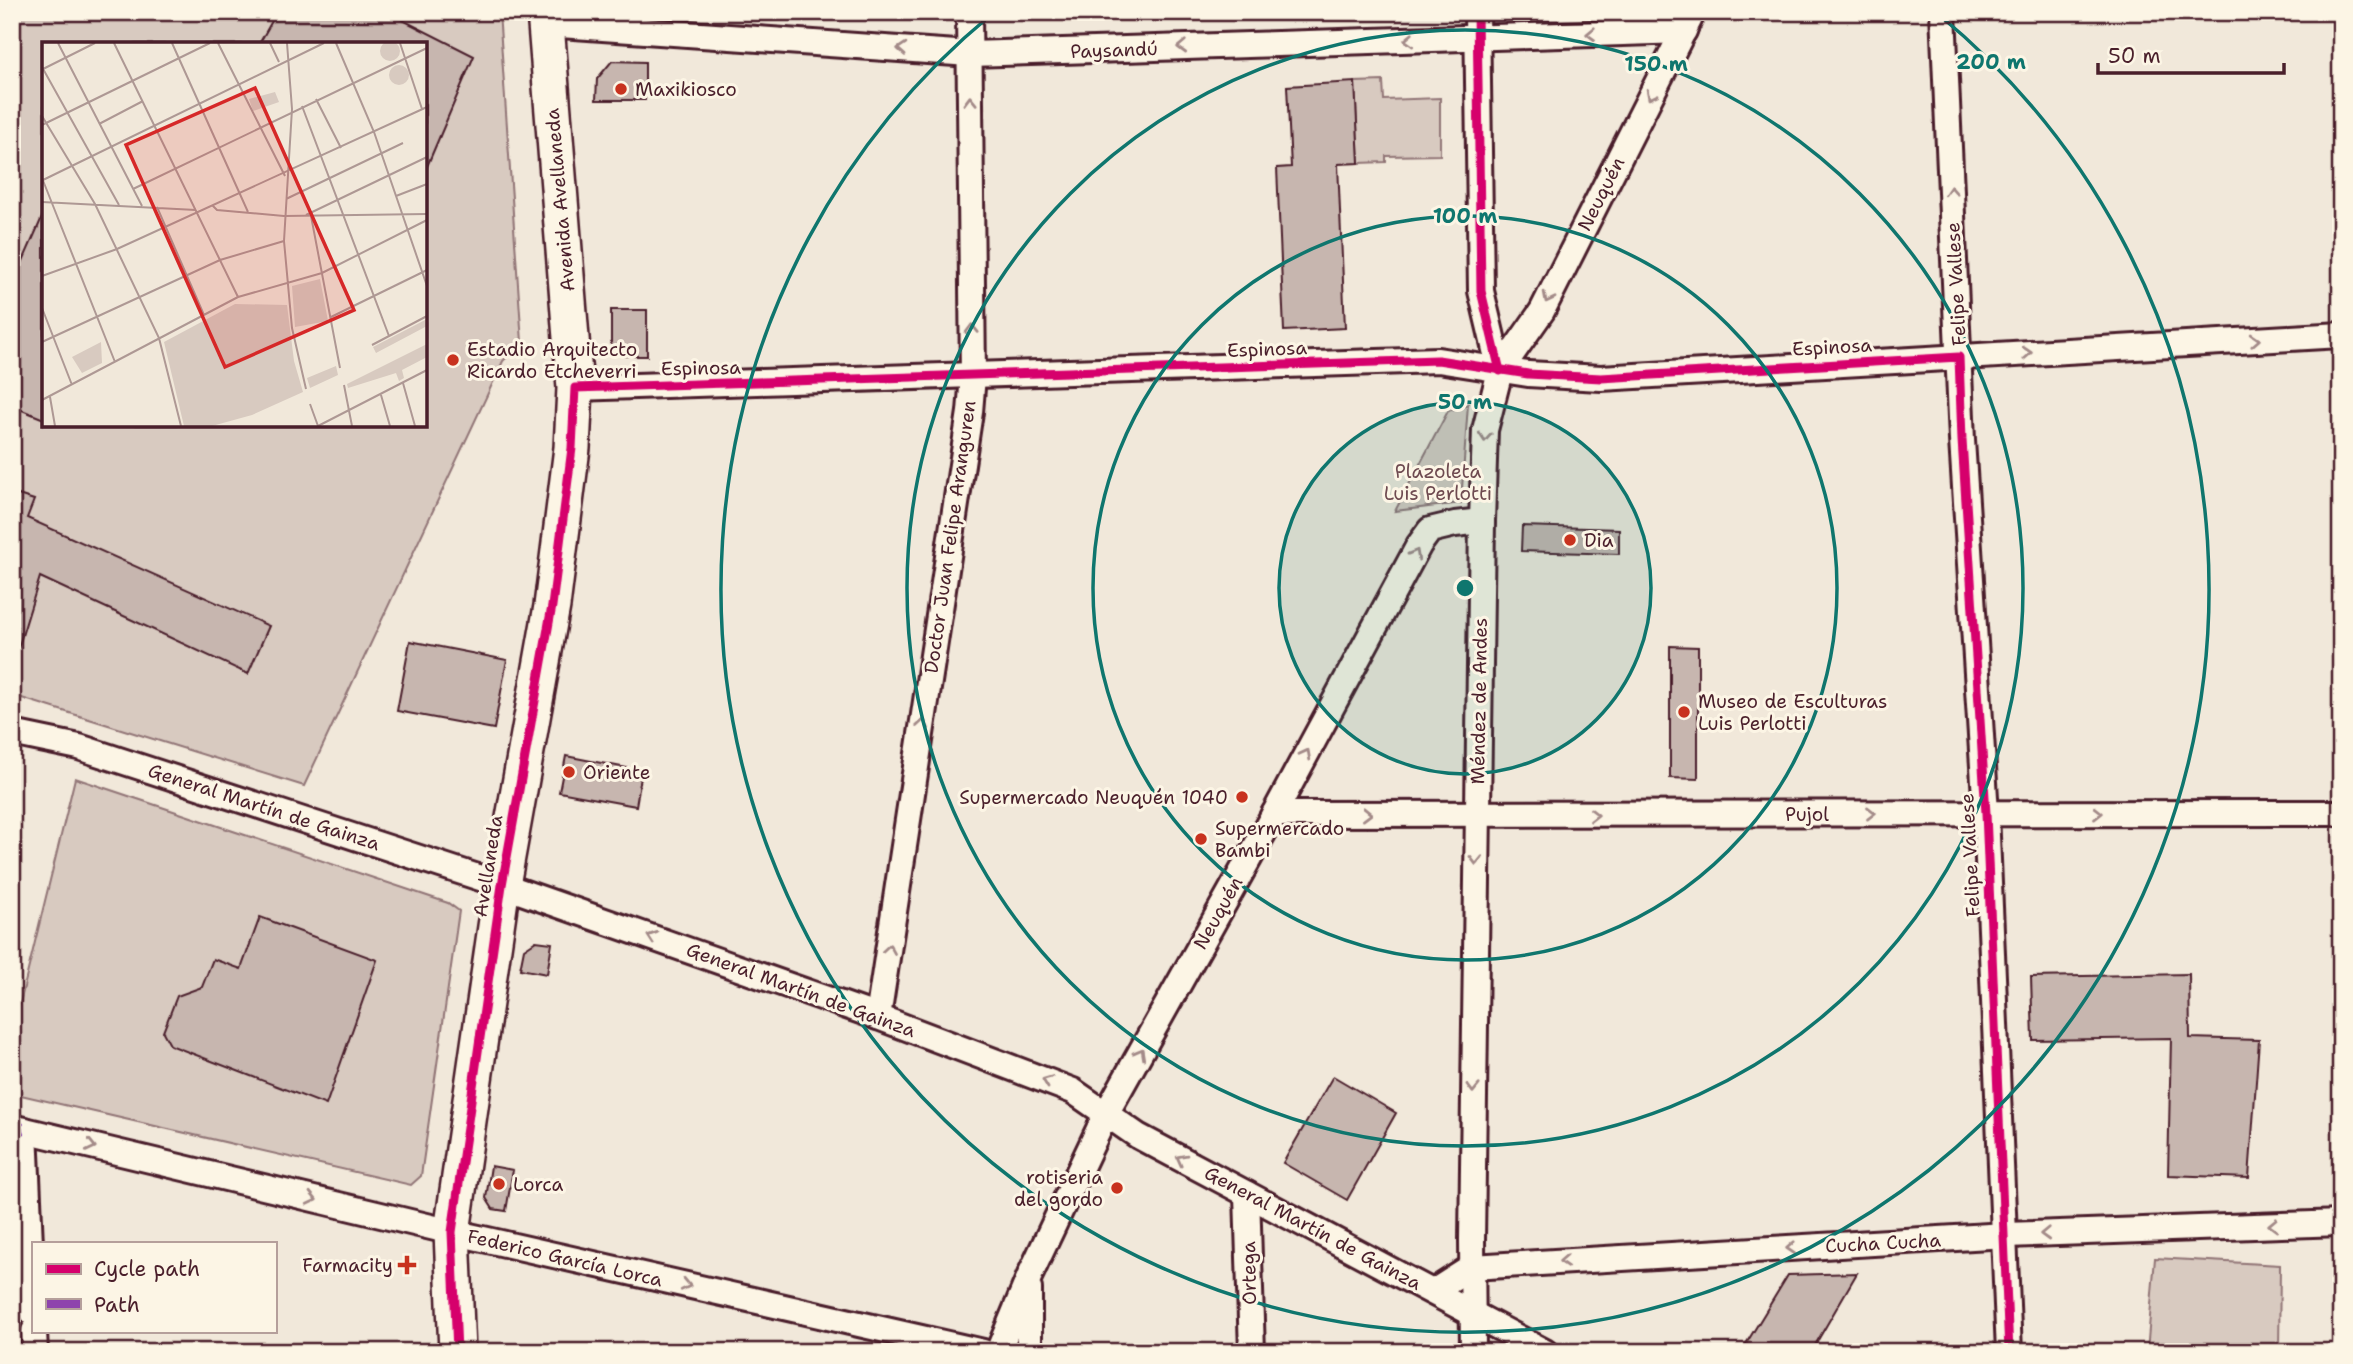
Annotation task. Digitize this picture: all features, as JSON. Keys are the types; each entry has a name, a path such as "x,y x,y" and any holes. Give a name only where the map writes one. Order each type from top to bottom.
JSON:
{"street":[{"name":"Doctor Juan Felipe Aranguren","path":"878,1017 970,412 973,376 969,12"},
{"name":"Méndez de Andes","path":"1474,1352 1472,1267 1476,815 1482,521 1485,430 1500,371 1481,291 1477,12"},
{"name":"Felipe Vallese","path":"1943,12 1962,440 1986,813 2009,1352"},
{"name":"Paysandú","path":"546,18 970,54 1478,38 1688,22"},
{"name":"Avenida Avellaneda","path":"546,18 575,388"},
{"name":"Neuquén","path":"1500,371 1542,311 1688,22"},
{"name":"Espinosa","path":"575,388 1438,360 1500,371 1564,378 1601,378 2341,335"},
{"name":"Avellaneda","path":"457,1352 452,1233 502,885 552,606 572,448 575,388"},
{"name":"Neuquén","path":"998,1352 1030,1275 1107,1112 1274,814 1419,545 1430,530 1482,521"},
{"name":"General Martín de Gainza","path":"12,733 79,747 502,885 878,1017 1073,1091 1138,1136 1545,1352"},
{"name":"Pujol","path":"1274,814 2341,813"},
{"name":"Federico García Lorca","path":"15,1127 452,1233 983,1352"},
{"path":"15,1127 32,1303"},
{"name":"Ortega","path":"1247,1194 1252,1352"},
{"name":"Cucha Cucha","path":"1433,1292 1472,1267 2006,1235 2341,1223"},
{"path":"1029,1352 1030,1275"},
{"path":"34,1332 35,1352"}],"green space":[{"path":"12,12 499,12 522,342 503,361 304,786 12,695"},
{"path":"1383,81 1384,100 1440,98 1440,155 1386,156 1386,162 1359,163 1355,82"},
{"name":"Plazoleta Luis Perlotti","path":"1468,404 1461,503 1395,511 1448,411"},
{"path":"75,778 448,903 459,911 421,1176 411,1185 12,1093 12,1036"},
{"path":"2155,1258 2280,1265 2279,1352 2147,1352"}],"building":[{"path":"277,12 387,12 474,56 427,166 427,42 260,42"},
{"name":"Maxikiosco","path":"612,61 645,62 645,100 596,100 597,79"},
{"path":"1355,82 1359,163 1338,164 1345,328 1284,331 1277,168 1291,167 1287,86"},
{"path":"42,218 42,418 12,406 12,286"},
{"path":"611,310 647,310 647,356 623,356 611,344"},
{"path":"12,493 34,500 27,518 269,626 248,674 40,577 17,652 12,652"},
{"name":"Dia","path":"1522,526 1619,529 1619,554 1521,551"},
{"path":"410,641 507,660 494,729 397,711"},
{"name":"Museo de Esculturas Luis Perlotti","path":"1670,646 1698,647 1698,779 1670,778"},
{"path":"566,756 642,771 636,806 559,792"},
{"path":"260,917 377,960 326,1105 170,1045 163,1032 177,996 202,987 213,959 241,969"},
{"path":"536,941 552,943 547,974 520,969 524,949"},
{"path":"2189,974 2190,1038 2259,1040 2249,1178 2168,1175 2171,1038 2033,1040 2031,977"},
{"path":"1333,1076 1396,1113 1347,1200 1283,1163"},
{"name":"Lorca","path":"491,1166 513,1170 506,1211 493,1209 486,1198"},
{"path":"1857,1273 1811,1352 1741,1352 1788,1275"}],"marked path":[{"path":"12,1116 25,1130 12,1134"}],"cycle path":[{"path":"1477,12 1481,291 1500,371"},
{"path":"457,1352 452,1232 502,885 552,606 572,448 575,388 1438,360 1528,374 1601,378 1959,357 1986,813 2009,1352"}],"place":[{"name":"Maxikiosco","path":"621,89"},
{"name":"Estadio Arquitecto Ricardo Etcheverri","path":"453,360"},
{"name":"Dia","path":"1570,540"},
{"name":"Museo de Esculturas Luis Perlotti","path":"1684,712"},
{"name":"Oriente","path":"569,772"},
{"name":"Supermercado Neuquén 1040","path":"1242,797"},
{"name":"Supermercado Bambi","path":"1201,839"},
{"name":"Lorca","path":"499,1184"},
{"name":"rotiseria del gordo","path":"1117,1188"},
{"name":"Farmacity","path":"407,1265"}]}
